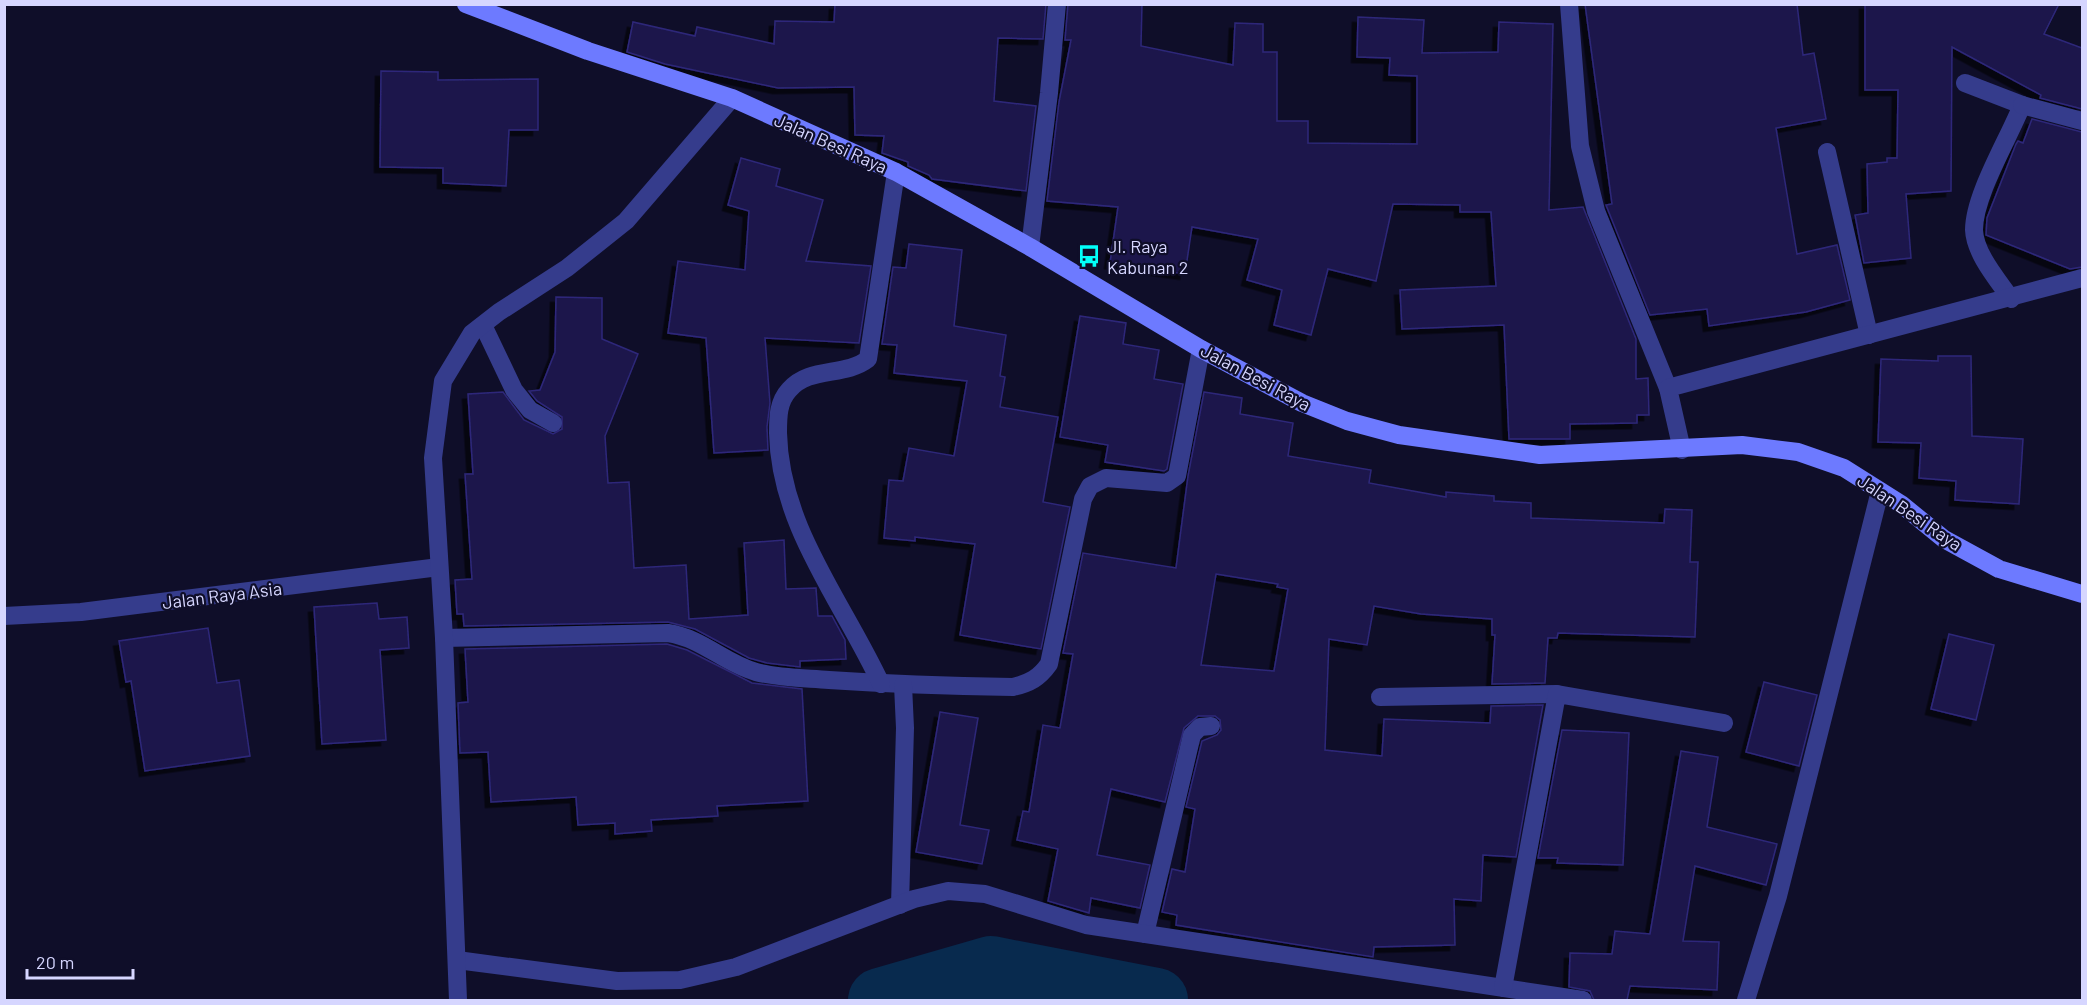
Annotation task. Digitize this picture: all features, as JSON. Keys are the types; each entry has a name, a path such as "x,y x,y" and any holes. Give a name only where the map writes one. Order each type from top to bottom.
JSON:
{"street":[{"name":"Jalan Besi Raya","path":"466,4 588,51 732,98 896,172 1030,247 1201,348 1302,403 1347,421 1399,435 1540,455 1682,450 1743,445 1798,452 1844,468 1901,504 1944,539 1999,569 2082,594"},
{"path":"1030,247 1057,4"},
{"path":"1569,4 1580,146 1596,211 1668,388 1682,450"},
{"path":"1965,83 2022,105 2082,122"},
{"path":"458,1000 444,638 433,458 443,381 472,333 567,268 626,221 732,98"},
{"path":"2011,299 1982,254 1974,231 1988,181 2022,105"},
{"path":"1827,152 1869,335"},
{"path":"881,684 819,572 802,534 788,495 778,455 778,411 789,389 810,375 860,365 868,359 896,172"},
{"path":"1668,388 2011,299 2082,278"},
{"path":"483,325 514,390 530,410 553,423"},
{"path":"444,638 668,633 694,638 737,664 756,672 903,685 1013,687 1028,684 1040,676 1048,664 1083,499 1090,486 1106,478 1167,483 1177,476 1201,348"},
{"path":"1746,1000 1781,885 1880,491"},
{"name":"Jalan Raya Asia","path":"4,616 81,612 439,567"},
{"path":"900,905 905,728 903,685"},
{"path":"1503,988 1557,694"},
{"path":"1380,697 1557,694 1724,723"},
{"path":"1145,934 1192,735 1200,727 1211,726"},
{"path":"457,960 617,981 680,980 736,967 900,905 948,891 985,894 1086,925 1583,1000"}],"building":[{"path":"835,4 1046,4 1043,39 998,38 994,101 1036,106 1026,191 932,179 929,175 908,166 908,162 882,153 884,136 855,135 854,87 778,88 665,64 627,52 633,22 695,36 697,27 774,44 775,21 834,22"},
{"path":"1068,4 1142,4 1141,46 1233,65 1235,23 1263,24 1263,52 1277,52 1277,121 1308,121 1308,143 1417,144 1417,76 1389,75 1390,58 1357,57 1358,17 1424,20 1422,53 1498,52 1499,22 1553,24 1549,210 1583,207 1636,339 1636,379 1648,378 1649,415 1637,415 1637,423 1570,424 1570,439 1509,439 1504,325 1402,329 1400,290 1496,286 1491,212 1460,212 1460,205 1393,204 1376,281 1328,269 1311,335 1274,325 1282,290 1247,280 1258,239 1192,227 1185,274 1110,263 1118,207 1047,201 1059,102 1071,40 1065,40"},
{"path":"1585,4 1797,4 1803,55 1814,53 1826,119 1776,128 1797,254 1837,245 1850,300 1806,312 1709,326 1707,309 1650,315 1606,205 1612,204"},
{"path":"1865,4 2059,4 2044,34 2082,48 2082,109 2040,98 2041,95 1952,47 1951,191 1906,194 1911,258 1864,263 1855,215 1868,213 1867,164 1887,162 1887,158 1897,158 1898,90 1865,90"},
{"path":"381,71 438,72 438,80 538,79 538,130 509,130 506,186 443,183 443,168 380,167"},
{"path":"2032,119 2082,132 2082,267 2070,269 1986,235 1987,218 2016,144 2018,141 2023,143"},
{"path":"741,158 780,169 776,186 823,200 806,261 871,266 859,343 765,338 770,403 767,427 768,450 714,453 706,338 668,333 678,261 745,270 749,211 728,205"},
{"path":"909,244 962,250 954,326 1006,335 1000,376 1005,377 1000,407 1058,417 1043,502 1070,507 1041,649 960,635 975,544 915,537 915,541 884,538 889,480 903,481 909,448 954,456 967,381 894,373 897,345 882,344 893,267 906,268"},
{"path":"556,297 602,298 602,339 638,354 605,436 608,483 629,482 634,568 686,565 689,619 748,615 744,543 784,540 786,589 816,588 818,616 832,616 845,640 846,659 800,661 800,667 767,663 749,658 695,629 668,622 464,626 463,614 457,614 455,580 472,579 465,474 473,474 468,394 503,392 524,420 553,434 562,429 562,417 537,401 529,391 540,390 555,352"},
{"path":"1080,316 1126,323 1123,344 1159,350 1154,379 1183,384 1167,469 1164,471 1105,462 1108,445 1060,437"},
{"path":"1938,356 1971,356 1972,436 2023,439 2019,504 1955,500 1956,481 1919,478 1921,443 1878,442 1881,359 1938,361"},
{"path":"1204,392 1242,398 1240,414 1293,423 1288,456 1371,470 1369,483 1446,497 1446,492 1494,496 1494,501 1531,503 1531,518 1664,523 1665,509 1692,510 1690,562 1698,562 1695,637 1558,633 1557,638 1548,638 1545,683 1492,684 1495,635 1492,635 1492,619 1421,614 1374,606 1367,645 1329,639 1325,750 1382,756 1384,719 1490,723 1491,706 1543,705 1516,857 1483,855 1481,901 1454,899 1455,945 1374,947 1373,957 1176,925 1177,915 1162,912 1172,869 1185,872 1195,809 1186,807 1202,741 1217,735 1221,730 1220,720 1215,716 1198,716 1184,728 1165,802 1111,789 1097,855 1150,865 1140,908 1091,898 1089,913 1048,901 1058,849 1017,840 1023,811 1029,812 1043,725 1060,728 1073,654 1063,653 1083,553 1176,568 1188,476","holes":["1216,574 1278,584 1277,587 1288,589 1274,671 1201,665"]},
{"path":"377,603 379,619 407,617 409,648 380,650 386,740 322,744 314,607"},
{"path":"208,628 217,683 239,680 250,756 145,771 131,681 126,682 119,641"},
{"path":"1949,634 1994,645 1976,720 1931,709"},
{"path":"667,644 687,650 752,683 802,689 808,801 717,806 718,816 651,820 652,831 615,834 615,823 578,825 576,797 491,802 488,752 460,753 458,703 468,702 465,649"},
{"path":"1764,682 1817,695 1799,766 1746,752"},
{"path":"940,712 978,718 960,825 989,830 982,864 916,852"},
{"path":"1562,730 1629,733 1623,865 1557,863 1558,858 1538,858"},
{"path":"1681,751 1718,757 1707,827 1777,844 1766,885 1695,866 1683,941 1719,942 1717,990 1630,986 1627,1000 1594,1000 1590,991 1569,987 1570,953 1612,954 1615,931 1650,934"}],"waterway":[{"path":"880,1000 991,968 1156,1000"}],"place":[{"name":"Jl. Raya Kabunan 2","path":"1089,256"}]}
